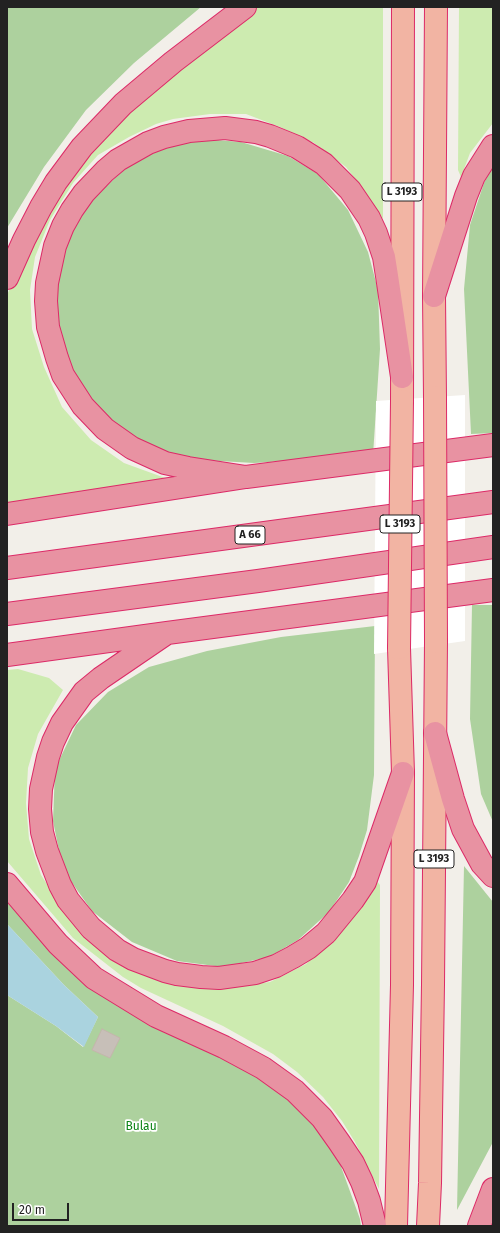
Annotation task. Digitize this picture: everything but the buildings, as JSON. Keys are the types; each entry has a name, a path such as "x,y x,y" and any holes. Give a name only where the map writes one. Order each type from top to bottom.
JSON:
{"highway":[{"path":"7,278 41,207 56,182 82,147 122,104 173,62 245,7"},
{"name":"L 3193","path":"396,1226 402,986 403,773 399,648 402,401 403,7"},
{"name":"L 3193","path":"428,1226 433,1024 436,642 434,296 436,7"},
{"path":"246,477 165,463 132,448 105,429 83,406 67,381 56,358 48,327 46,301 47,282 55,246 72,210 84,193 105,170 118,160 148,143 164,137 189,131 225,128 256,132 270,136 297,147 324,164 350,190 376,233 384,257 388,276 402,376"},
{"path":"434,296 466,196 474,176 493,146"},
{"path":"7,514 246,477 493,445"},
{"name":"A 66","path":"7,568 493,502"},
{"path":"7,614 258,581 493,547"},
{"path":"7,655 493,590"},
{"path":"167,633 100,678 84,692 62,723 53,742 41,789 40,809 42,832 47,851 60,885 68,900 91,928 117,950 133,959 165,971 177,974 219,978 255,973 276,966 308,948 326,933 354,900 365,882 403,773"},
{"path":"435,733 463,829 482,864 493,876"},
{"path":"7,884 58,944 94,978 156,1016 257,1064 295,1090 322,1118 352,1163 362,1182 375,1226"},
{"path":"479,1226 493,1189"}],"green space":[{"path":"7,7 201,7 134,63 86,110 44,167 7,228"},
{"path":"255,7 383,7 383,219 366,193 346,167 314,143 280,127 246,114 210,114 173,119 156,124 129,137 98,155 73,183 50,220 35,257 30,290 32,329 44,367 62,407 91,440 124,463 179,483 7,508 7,295 40,220 98,137"},
{"path":"459,7 493,7 493,123 470,153 461,177 458,170"},
{"path":"204,139 241,142 288,156 318,174 348,210 368,252 378,290 380,349 373,455 254,463 202,460 160,451 121,431 80,388 58,337 54,277 66,243 91,200 136,159 171,144"},
{"path":"493,166 493,433 471,434 464,289 470,225 484,183"},
{"path":"472,605 493,605 493,822 481,794 470,719"},
{"path":"375,626 374,775 367,830 349,882 329,912 298,940 269,957 223,967 177,961 132,942 92,911 63,870 53,821 55,769 76,725 108,692 149,667 207,651 281,637"},
{"path":"18,669 49,678 63,690 38,734 28,768 26,803 29,839 41,875 66,913 92,942 239,986 270,982 306,964 333,938 376,880 380,885 379,1189 355,1142 342,1121 323,1097 297,1072 273,1054 223,1026 141,988 123,977 73,938 7,861 7,670"},
{"path":"464,866 493,902 493,1142 457,1210"},
{"name":"Bulau","path":"7,898 51,947 267,1080 310,1119 339,1161 360,1219 361,1226 7,1226 7,995 56,1026 83,1047 98,1017 64,985 7,924"}],"water":[{"path":"7,924 64,985 98,1017 84,1047 56,1026 7,995"}],"pier":[{"path":"465,395 465,641 374,654 376,401"}]}
